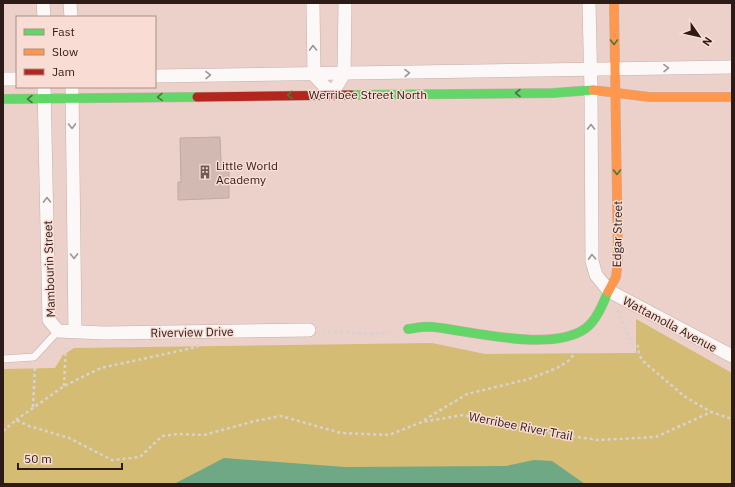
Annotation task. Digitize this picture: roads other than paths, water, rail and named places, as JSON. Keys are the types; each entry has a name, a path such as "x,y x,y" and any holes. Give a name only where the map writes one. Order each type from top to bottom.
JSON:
{"street":[{"path":"43,3 44,16"},
{"path":"70,3 70,16"},
{"path":"313,3 314,75 332,94 344,74 345,3"},
{"name":"Edgar Street","path":"589,3 592,261 596,276 608,291 616,277 618,259 614,3"},
{"name":"Werribee Street North","path":"156,76 314,75 732,67"},
{"path":"3,79 16,79"},
{"name":"Werribee Street North","path":"3,99 45,93 553,93 591,90 649,97 732,97"},
{"name":"Mambourin Street","path":"45,93 49,320 66,331"},
{"name":"Mambourin Street","path":"66,331 72,93"},
{"path":"408,329 431,327 499,338 561,338 587,328 594,320 608,291"},
{"name":"Wattamolla Avenue","path":"608,291 732,356"},
{"name":"Riverview Drive","path":"66,331 104,334 310,330"}],"lane":[{"path":"3,360 34,357 66,331"}],"place":[{"name":"Little World Academy","path":"205,172"}]}
